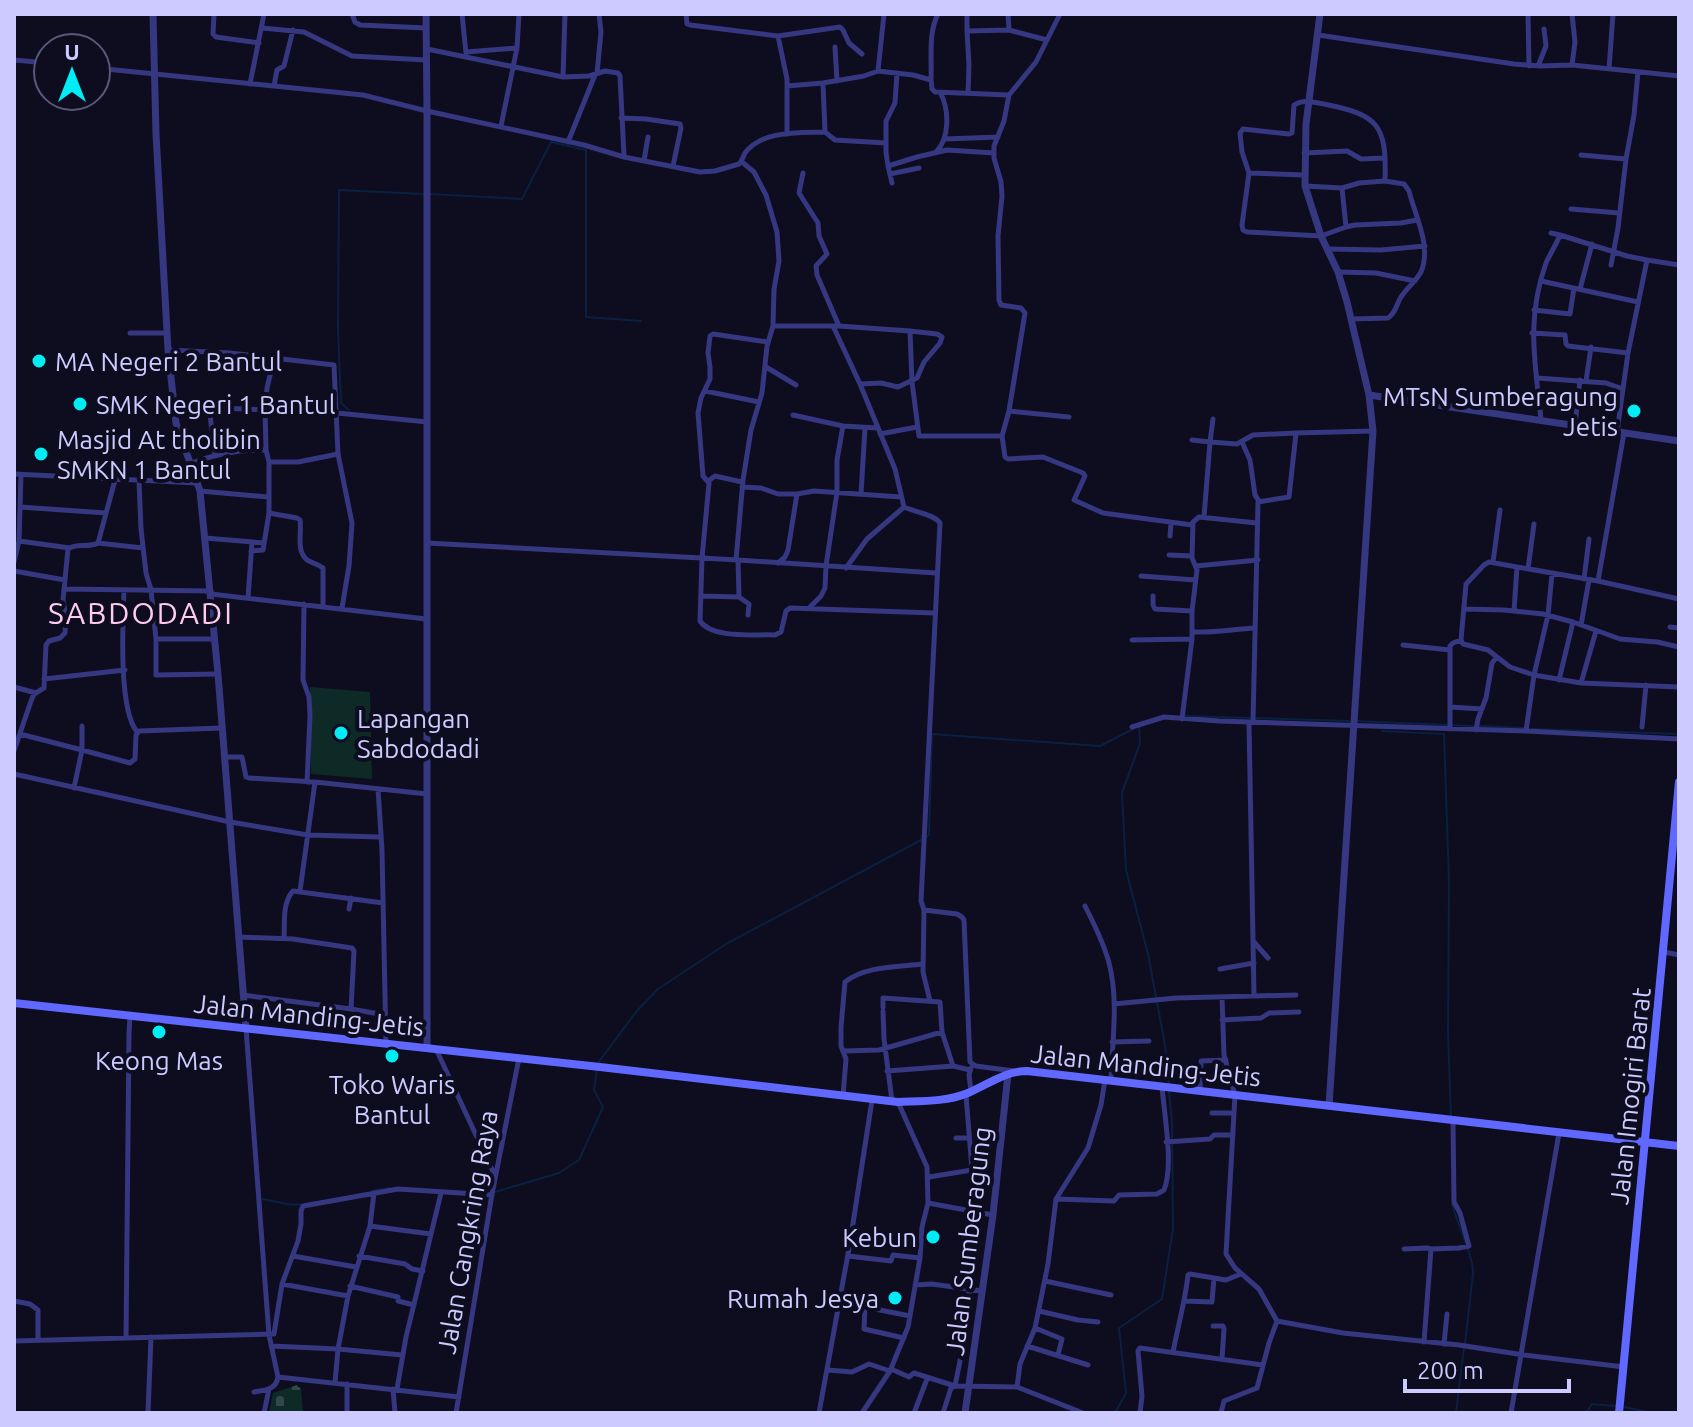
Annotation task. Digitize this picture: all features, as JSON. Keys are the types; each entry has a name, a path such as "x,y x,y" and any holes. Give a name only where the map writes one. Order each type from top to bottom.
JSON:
{"main road":[{"name":"Jalan Imogiri Barat","path":"1619,1413 1664,952 1674,890 1679,782"},
{"name":"Jalan Manding-Jetis","path":"14,1003 895,1102 943,1100 1011,1072 1039,1072 1679,1146"}],"street":[{"path":"153,14 173,406 198,487 211,593 269,1335 278,1377 269,1389 254,1392"},
{"path":"214,14 213,34 216,37 259,43"},
{"path":"250,84 264,14"},
{"path":"352,14 360,25 426,28"},
{"path":"426,14 426,619 431,1049 496,1177"},
{"path":"462,14 466,54"},
{"path":"501,126 517,48 519,14"},
{"path":"563,77 565,14"},
{"path":"568,142 594,74 601,32 599,14"},
{"path":"686,14 687,24 778,36 840,27 849,43 862,54"},
{"path":"878,71 884,14"},
{"path":"938,14 932,33 932,89 940,93 1009,95"},
{"path":"967,14 968,93"},
{"path":"1008,14 1009,30"},
{"path":"1060,14 1031,69 1009,95 994,153 1002,196 998,236 999,300 1001,305 1021,308 1025,313 1002,436 1006,458 1043,457 1085,473 1075,501 1103,513 1192,525"},
{"path":"1320,14 1304,153 1305,186 1321,236 1338,272 1369,395 1373,431 1329,1106"},
{"path":"1528,14 1529,66"},
{"path":"1572,14 1575,42 1572,65"},
{"path":"1609,69 1613,14"},
{"path":"262,28 309,34 352,56 426,60"},
{"path":"1538,66 1546,46 1544,29"},
{"path":"274,86 277,68 284,66 293,30"},
{"path":"967,31 1009,30 1047,40"},
{"path":"1318,35 1529,66 1572,65 1679,76"},
{"path":"778,36 787,86 787,134"},
{"path":"835,47 837,81"},
{"path":"466,54 517,48"},
{"path":"427,49 466,54 563,77 613,71 620,76 624,157"},
{"path":"112,69 346,92 700,172 732,168 742,162 744,154 753,146 787,134 825,132 835,140 886,143"},
{"path":"787,86 837,81 878,71 931,80"},
{"path":"1611,265 1638,72"},
{"path":"892,183 886,121 896,99 897,73"},
{"path":"823,83 825,132"},
{"path":"936,152 945,139 944,104 940,93"},
{"path":"1385,181 1379,129 1371,119 1352,110 1309,101 1296,102 1292,133 1241,131 1242,152 1249,173 1243,230 1255,234 1321,236 1346,227 1417,220"},
{"path":"621,118 680,124 673,166"},
{"path":"644,161 648,137"},
{"path":"945,139 998,137"},
{"path":"1304,153 1347,151 1361,159 1384,158"},
{"path":"888,166 936,152 994,153"},
{"path":"1581,155 1626,159"},
{"path":"739,597 737,560 742,484 751,430 762,393 779,261 777,232 762,183 742,162"},
{"path":"890,174 919,168"},
{"path":"803,173 799,193 819,227 819,236 827,254 816,266 817,275 895,469 904,507"},
{"path":"1249,173 1304,175"},
{"path":"1305,186 1342,188 1385,181 1407,186 1425,246 1423,265 1393,315 1388,318 1351,319"},
{"path":"1342,188 1346,227"},
{"path":"1571,209 1619,213"},
{"path":"1551,233 1647,260 1679,265"},
{"path":"1541,419 1532,333 1534,310 1547,260 1560,235"},
{"path":"1534,310 1570,314 1592,244"},
{"path":"1327,249 1381,250 1425,246"},
{"path":"1598,581 1628,353 1647,260"},
{"path":"1338,272 1376,273 1415,281"},
{"path":"1541,281 1638,302"},
{"path":"773,326 836,326 940,335 942,339 912,382 898,387 881,383 860,384"},
{"path":"910,331 918,435 1002,436"},
{"path":"130,333 167,333"},
{"path":"1532,333 1565,335 1568,346 1628,353"},
{"path":"768,342 710,335 708,353 711,370 709,383 699,404 698,426 703,476 708,481 702,558 702,625 724,633 778,635 788,608 934,613"},
{"path":"1575,425 1591,347"},
{"path":"168,350 230,353 334,365 338,454 352,523 342,608"},
{"path":"251,551 262,551 269,513 265,410 272,367"},
{"path":"766,367 796,385"},
{"path":"1537,378 1606,383 1623,389"},
{"path":"705,391 759,402"},
{"path":"1369,395 1679,441"},
{"path":"173,406 337,413 427,422"},
{"path":"209,407 215,455"},
{"path":"1009,411 1069,417"},
{"path":"793,415 878,431 917,427"},
{"path":"1204,517 1213,419"},
{"path":"809,608 824,590 843,426"},
{"path":"861,494 865,428"},
{"path":"1192,440 1234,444 1263,433 1373,431"},
{"path":"1259,501 1289,497 1296,433"},
{"path":"1242,442 1249,456 1255,495 1259,501 1252,720 1254,995"},
{"path":"191,463 241,449 266,450"},
{"path":"269,462 298,462 338,454"},
{"path":"14,562 19,541 17,474 139,481 268,497"},
{"path":"708,481 715,476 778,494 809,491 901,497"},
{"path":"98,543 115,480"},
{"path":"139,481 143,548 156,639 156,675 218,674"},
{"path":"778,563 788,550 797,494"},
{"path":"20,507 106,513"},
{"path":"846,568 867,539 904,507"},
{"path":"904,507 939,520 921,901 924,910 923,964 930,1001"},
{"path":"1493,562 1500,510"},
{"path":"269,513 300,520 301,549 307,559 323,568 323,606"},
{"path":"1182,717 1192,636 1196,566 1192,556 1192,525 1196,518 1204,517 1257,523"},
{"path":"1170,536 1171,523"},
{"path":"1528,569 1534,524"},
{"path":"205,538 264,543"},
{"path":"1581,625 1589,539"},
{"path":"19,541 70,548 98,543 143,548"},
{"path":"248,598 252,542"},
{"path":"427,543 936,573"},
{"path":"14,751 29,705 44,688 46,645 65,633 63,605 70,548"},
{"path":"1169,555 1192,556"},
{"path":"1196,566 1258,560"},
{"path":"1679,599 1598,581 1486,563 1468,580 1466,586 1461,640 1463,644 1491,651 1510,667 1534,675 1581,683 1679,687"},
{"path":"1514,611 1517,567"},
{"path":"14,571 65,580"},
{"path":"1526,728 1548,615 1552,574"},
{"path":"1141,576 1195,580"},
{"path":"64,589 211,593 426,619"},
{"path":"20,734 130,763 135,759 137,732 130,721 122,639 124,590"},
{"path":"701,596 739,597 749,604 748,615"},
{"path":"1153,596 1155,609 1192,611"},
{"path":"304,604 303,680 309,697 310,716 307,782"},
{"path":"1465,609 1548,615 1620,639 1679,647"},
{"path":"1559,680 1573,622"},
{"path":"1670,627 1679,628"},
{"path":"1132,640 1255,628"},
{"path":"1581,683 1596,631"},
{"path":"156,639 214,639"},
{"path":"1450,726 1450,650 1451,644 1461,640"},
{"path":"1403,645 1450,650"},
{"path":"1476,727 1492,663 1496,658"},
{"path":"44,679 125,670"},
{"path":"1642,727 1646,685"},
{"path":"14,687 37,693"},
{"path":"1450,707 1482,709"},
{"path":"1132,727 1158,718 1182,717 1526,728 1679,739"},
{"path":"74,788 82,750 82,726"},
{"path":"137,732 222,728"},
{"path":"224,757 242,757 246,777 249,778 427,794"},
{"path":"14,774 230,822 308,835 380,837"},
{"path":"300,891 315,782"},
{"path":"378,789 386,1045"},
{"path":"284,938 287,899 293,891 383,903"},
{"path":"349,909 351,898"},
{"path":"1017,1387 1020,1364 1039,1311 1056,1199 1088,1148 1108,1080 1114,1004 1109,962 1085,906"},
{"path":"924,910 957,914 964,920 971,1068 968,1092 972,1170 929,1177"},
{"path":"238,937 284,938 352,948 351,1009"},
{"path":"1253,941 1268,958"},
{"path":"1664,952 1679,955"},
{"path":"1220,969 1254,963"},
{"path":"843,1097 846,1059 841,1046 841,1027 846,981 879,969 923,964"},
{"path":"243,995 385,1015"},
{"path":"1114,1004 1164,999 1296,995"},
{"path":"1221,1413 1224,1401 1257,1388 1277,1321 1259,1289 1238,1276 1226,1252 1235,1095 1226,1060 1222,997"},
{"path":"862,1413 890,1370 904,1338 928,1203 929,1177 918,1145 895,1102 887,1071 883,998 939,1001 942,1004 942,1032 953,1066"},
{"path":"1222,1020 1299,1012"},
{"path":"126,1338 130,1016"},
{"path":"844,1051 885,1049 942,1032"},
{"path":"1112,1042 1149,1041"},
{"name":"Jalan Cangkring Raya","path":"456,1413 519,1058"},
{"path":"1200,1090 1200,1061 1226,1060"},
{"path":"887,1071 953,1066 1011,1072"},
{"name":"Jalan Sumberagung","path":"965,1413 1011,1072"},
{"path":"1056,1199 1114,1201 1119,1195 1157,1194 1164,1190 1168,1180 1168,1142 1163,1085"},
{"path":"819,1413 872,1100"},
{"path":"1212,1113 1234,1113"},
{"path":"1404,1249 1469,1246 1454,1202 1452,1120"},
{"path":"1511,1413 1559,1133"},
{"path":"1168,1142 1233,1135"},
{"path":"956,1138 972,1140"},
{"path":"14,1341 269,1335 275,1332 282,1284 300,1235 303,1206 398,1189 493,1193"},
{"path":"335,1383 350,1286 370,1226 374,1193"},
{"path":"395,1413 395,1389 402,1355 441,1193"},
{"path":"928,1203 991,1214"},
{"path":"370,1226 431,1234"},
{"path":"1424,1342 1431,1249"},
{"path":"848,1256 891,1261 893,1255 920,1258"},
{"path":"293,1256 356,1267"},
{"path":"359,1256 405,1264 423,1271"},
{"path":"1173,1352 1189,1274 1226,1280 1238,1276"},
{"path":"1185,1301 1212,1302 1214,1278"},
{"path":"1045,1281 1111,1295"},
{"path":"282,1284 348,1296"},
{"path":"915,1285 981,1290"},
{"path":"350,1286 398,1297 398,1301 414,1305"},
{"path":"943,1413 951,1388 955,1386 969,1316 970,1289"},
{"path":"14,1301 30,1304 38,1310 38,1340"},
{"path":"840,1302 910,1316"},
{"path":"865,1307 864,1329 904,1338"},
{"path":"1039,1311 1098,1322"},
{"path":"1444,1344 1447,1314"},
{"path":"969,1316 979,1318"},
{"path":"1277,1321 1343,1333 1624,1367"},
{"path":"1213,1326 1224,1327 1222,1359"},
{"path":"1035,1328 1062,1339 1058,1355"},
{"path":"148,1413 151,1337"},
{"path":"271,1346 402,1355"},
{"path":"1027,1346 1088,1365"},
{"path":"1140,1413 1142,1396 1138,1349 1141,1347 1263,1365"},
{"path":"828,1370 850,1372 869,1364 909,1377 914,1373 955,1386 1017,1387 1083,1413"},
{"path":"278,1377 459,1397"},
{"path":"914,1413 927,1379"},
{"path":"347,1384 347,1413"},
{"path":"264,1413 269,1389"}],"green space":[{"name":"Lapangan Sabdodadi","path":"310,687 370,692 372,779 311,774"},
{"path":"297,1385 301,1388 303,1413 269,1413 273,1393"}],"waterway":[{"path":"429,194 522,199 551,142 586,150 586,317 641,321"},
{"path":"349,410 341,403 339,190 423,194"},
{"path":"1184,716 1250,718"},
{"path":"1256,718 1349,721"},
{"path":"1356,721 1473,726"},
{"path":"1480,726 1525,728"},
{"path":"1139,727 1140,743 1122,793 1126,870 1148,954 1169,1085"},
{"path":"926,837 929,835 932,734 1100,746 1133,729"},
{"path":"1532,729 1678,734"},
{"path":"1382,731 1444,734 1451,1118"},
{"path":"598,1063 636,1012 658,989 726,944 921,840"},
{"path":"495,1192 559,1173 579,1160 603,1107 594,1090 597,1069"},
{"path":"1115,1413 1126,1393 1119,1328 1162,1299 1173,1229 1169,1091"},
{"path":"372,1191 389,1188"},
{"path":"263,1199 303,1205"},
{"path":"1452,1205 1466,1244"},
{"path":"1465,1343 1473,1274 1468,1249"},
{"path":"1456,1413 1464,1348"},
{"path":"1586,1413 1592,1404 1615,1406"},
{"path":"1625,1407 1651,1413"}],"place":[{"name":"MA Negeri 2 Bantul","path":"39,361"},
{"name":"SMK Negeri 1 Bantul","path":"80,404"},
{"name":"MTsN Sumberagung Jetis","path":"1634,411"},
{"name":"Masjid At tholibin SMKN 1 Bantul","path":"41,454"},
{"name":"Lapangan Sabdodadi","path":"341,733"},
{"name":"Keong Mas","path":"159,1032"},
{"name":"Toko Waris Bantul","path":"392,1056"},
{"name":"Kebun","path":"933,1237"},
{"name":"Rumah Jesya","path":"895,1298"}],"district":[{"name":"SABDODADI","path":"141,613"}]}
